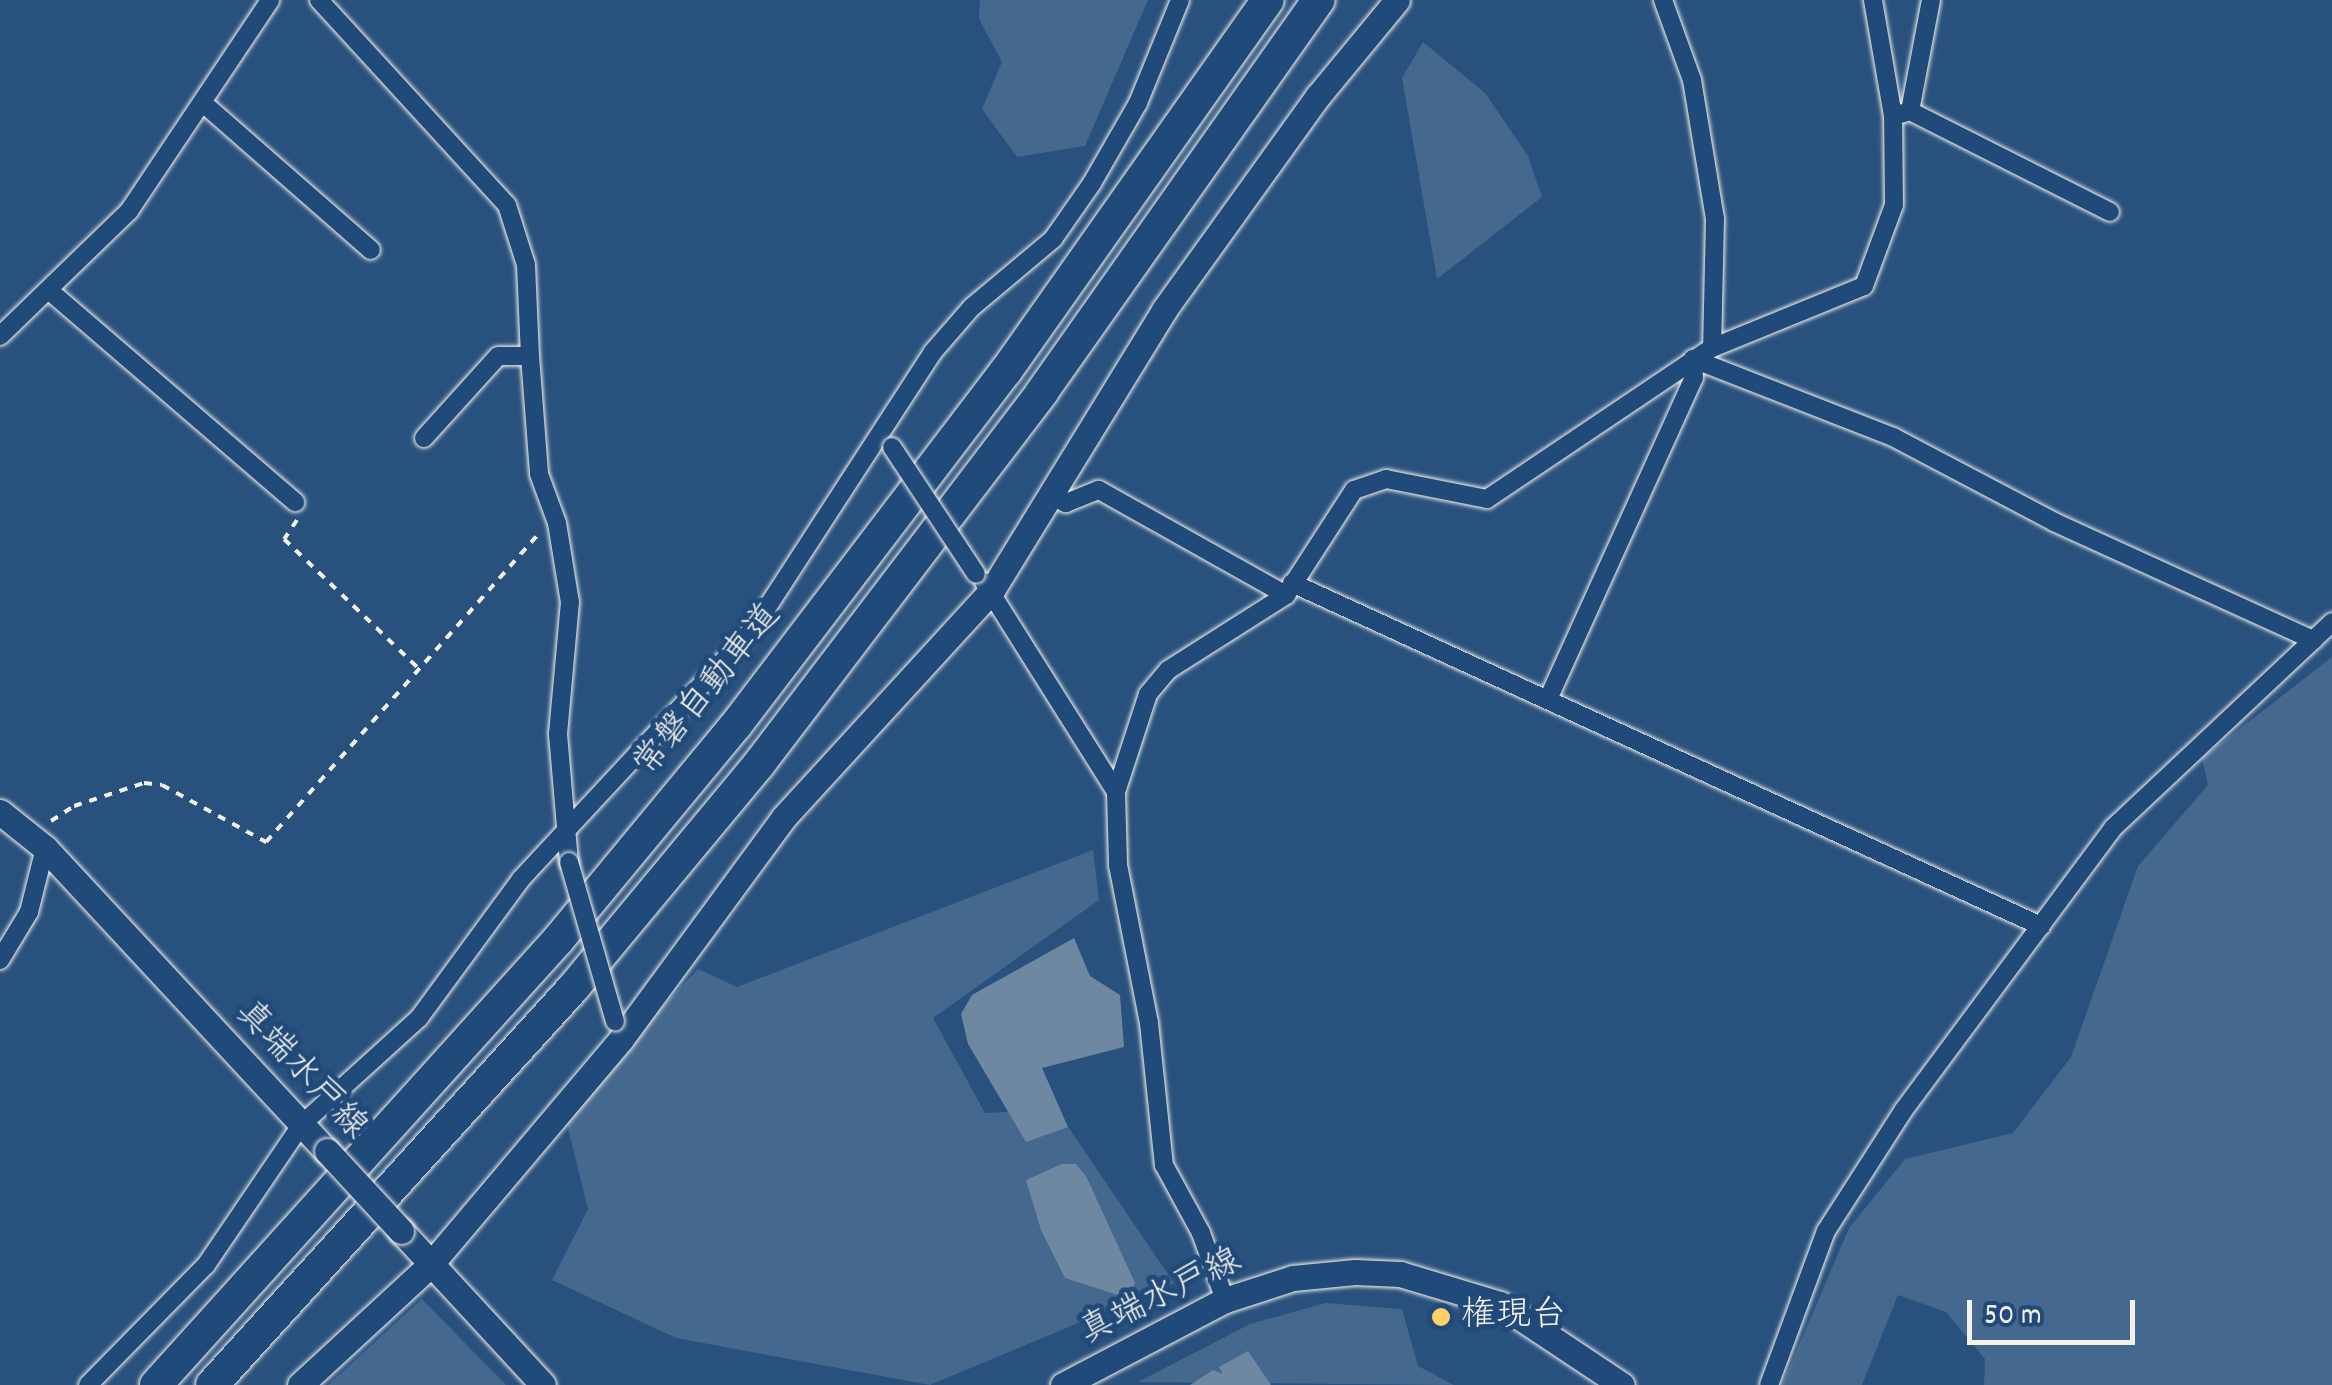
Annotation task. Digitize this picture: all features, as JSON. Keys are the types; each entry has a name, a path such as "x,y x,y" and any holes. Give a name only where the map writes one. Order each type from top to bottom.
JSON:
{"highway":[{"name":"常磐自動車道","path":"156,1385 558,940 736,725 1006,371 1268,0"},
{"path":"212,1385 574,987 759,764 1042,392 1319,0"}],"street":[{"path":"0,336 52,293 130,211 270,0"},
{"path":"319,0 508,205 526,264 539,474 554,516 570,602 558,734 562,836 618,1030"},
{"path":"88,1385 206,1265 301,1125 419,1018 521,878 753,628 878,432 972,306 1053,239 1138,103 1180,0"},
{"path":"300,1385 430,1264 784,818 984,582 1050,495 1164,310 1318,96 1397,0"},
{"path":"1663,0 1692,80 1715,219 1712,348"},
{"path":"1873,0 1901,114"},
{"path":"1225,1300 1201,1233 1164,1165 1148,1023 1118,865 1116,792 1138,719 1158,682 1289,589 1354,490 1368,480 1487,499 1712,348 1864,286 1894,204 1901,114 1931,0"},
{"path":"203,103 372,250"},
{"path":"1901,114 2110,212"},
{"path":"52,293 295,502"},
{"path":"424,438 498,356 530,356"},
{"path":"1694,359 1893,437 2054,522 2313,640"},
{"path":"1549,698 1694,378 1694,359"},
{"path":"878,432 984,582 1116,792"},
{"path":"1050,495 1066,502 1099,490 1289,589 1549,698 2041,926"},
{"path":"1768,1385 1826,1230 1894,1124 2041,926 2151,787 2332,622"},
{"name":"真端水戸線","path":"0,812 38,842 543,1385"},
{"path":"0,960 29,912 38,842"},
{"name":"真端水戸線","path":"1063,1385 1225,1300 1293,1278 1400,1274 1500,1304 1622,1385"}],"path":[{"path":"295,502 306,508 284,539 419,669"},
{"path":"38,842 74,806 144,783 162,785 266,842 554,516"}],"shaded area":[{"path":"980,0 1148,0 1085,146 1017,157 982,109 1002,62 979,19"},
{"path":"1423,42 1485,93 1528,156 1542,197 1437,279 1402,78"},
{"path":"2332,657 2332,1385 1984,1385 1985,1359 1946,1312 1898,1295 1862,1385 1782,1385 1849,1228 1905,1159 2013,1133 2071,1057 2138,866 2208,785 2202,758"},
{"path":"1093,850 1099,900 933,1018 985,1113 1056,1109 1174,1283 930,1385 676,1338 552,1280 588,1209 567,1124 633,1038 698,969 737,987"},
{"path":"1074,938 1090,976 1120,995 1124,1047 1042,1068 1068,1127 1026,1142 968,1044 961,1014 972,995"},
{"path":"1062,1164 1076,1164 1086,1176 1135,1283 1130,1299 1065,1278 1041,1230 1026,1180"},
{"path":"422,1299 506,1385 328,1385"},
{"path":"1325,1303 1402,1309 1418,1366 1454,1385 1138,1382 1250,1324"},
{"path":"1248,1351 1271,1385 1190,1385 1213,1370 1223,1374 1219,1367"}],"place":[{"name":"権現台","path":"1441,1317"}]}
